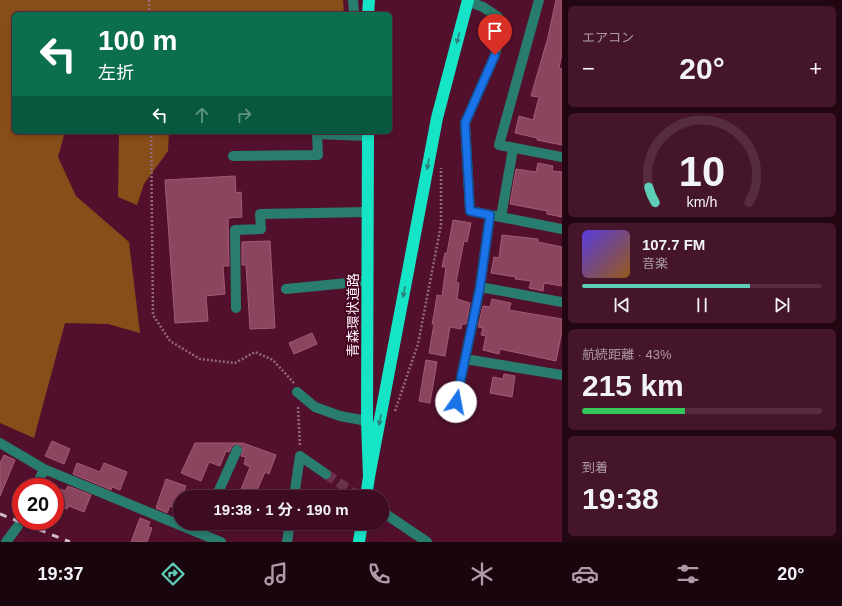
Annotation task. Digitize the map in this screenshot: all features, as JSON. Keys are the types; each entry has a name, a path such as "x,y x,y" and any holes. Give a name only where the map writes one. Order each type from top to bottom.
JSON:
{"highway":[{"path":"369,477 437,118 467,1"},
{"name":"青森環状道路","path":"367,490 369,477 367,421 368,134"},
{"path":"360,542 361,530"}],"street":[{"path":"353,0 354,12"},
{"path":"539,0 499,145 562,157"},
{"path":"467,1 483,7 498,17 501,28 495,55 465,123 470,211 562,229"},
{"path":"233,156 318,155 317,134 368,134"},
{"path":"501,217 513,148"},
{"path":"236,308 235,230 261,229 260,214 368,212"},
{"path":"456,402 480,287 490,215"},
{"path":"286,289 368,281"},
{"path":"480,287 562,302"},
{"path":"465,359 562,375"},
{"path":"298,392 315,406 340,416 367,421"},
{"path":"0,443 44,469 221,542"},
{"path":"219,490 237,450"},
{"path":"295,490 300,456 326,474"},
{"path":"40,478 44,469"},
{"path":"389,516 427,542"},
{"path":"6,542 15,530"},
{"path":"287,542 289,530"}],"path":[{"path":"149,0 149,12"},
{"path":"151,134 153,315 170,341 200,359 235,364 255,352 273,360 297,386 300,456"},
{"path":"395,412 418,344 442,226 441,163"}],"shaded area":[{"path":"0,0 343,0 344,12 12,12 12,134 64,134 58,157 76,196 129,242 140,333 108,324 65,323 34,438 0,423"},
{"path":"119,134 169,134 168,151 144,184 137,205 118,197"}],"building":[{"path":"556,0 562,0 562,53 559,68 562,69 562,145 537,140 537,138 515,133 519,116 533,120 539,97 531,96 548,37"},
{"path":"538,163 553,166 552,171 562,172 562,217 547,214 547,211 510,204 516,169 536,172"},
{"path":"235,176 236,193 241,192 242,217 228,218 229,266 223,266 225,294 206,296 208,321 175,323 165,180"},
{"path":"453,220 471,223 467,242 464,241 456,282 459,283 457,299 470,303 466,324 462,324 461,329 450,327 445,356 429,353 437,295 442,296 446,267 442,267 445,253 447,253"},
{"path":"502,235 538,239 538,242 562,247 562,286 544,283 543,291 529,288 531,281 491,273 494,257 499,258"},
{"path":"270,241 275,328 250,329 246,265 242,265 242,242"},
{"path":"492,299 511,303 509,310 562,319 562,331 556,361 500,349 499,354 483,350 486,336 481,335 483,328 478,327 483,306 490,307"},
{"path":"312,333 317,344 294,354 289,343"},
{"path":"426,360 437,362 430,403 419,401"},
{"path":"504,374 515,376 512,397 490,393 493,377 503,379"},
{"path":"52,441 70,449 64,464 45,456"},
{"path":"195,443 243,443 276,455 269,474 265,472 257,490 241,490 250,467 244,464 246,457 241,456 243,450 242,446 236,444 233,445 229,452 226,451 220,466 209,462 201,481 181,473"},
{"path":"4,455 15,460 0,496 0,463"},
{"path":"77,463 100,472 104,463 127,472 120,490 112,487 111,490 73,474"},
{"path":"166,479 186,486 184,490 173,490 173,507 170,506 167,513 156,508"},
{"path":"68,486 91,495 84,512 69,506 67,509 64,508 65,491"},
{"path":"140,518 150,522 148,527 152,528 147,542 131,542"}],"tunnel":[{"path":"326,474 350,490"}],"railway":[{"path":"0,514 70,542"}],"route":[{"path":"456,402 480,287 490,215 470,211 466,166 465,123 495,55"}]}
